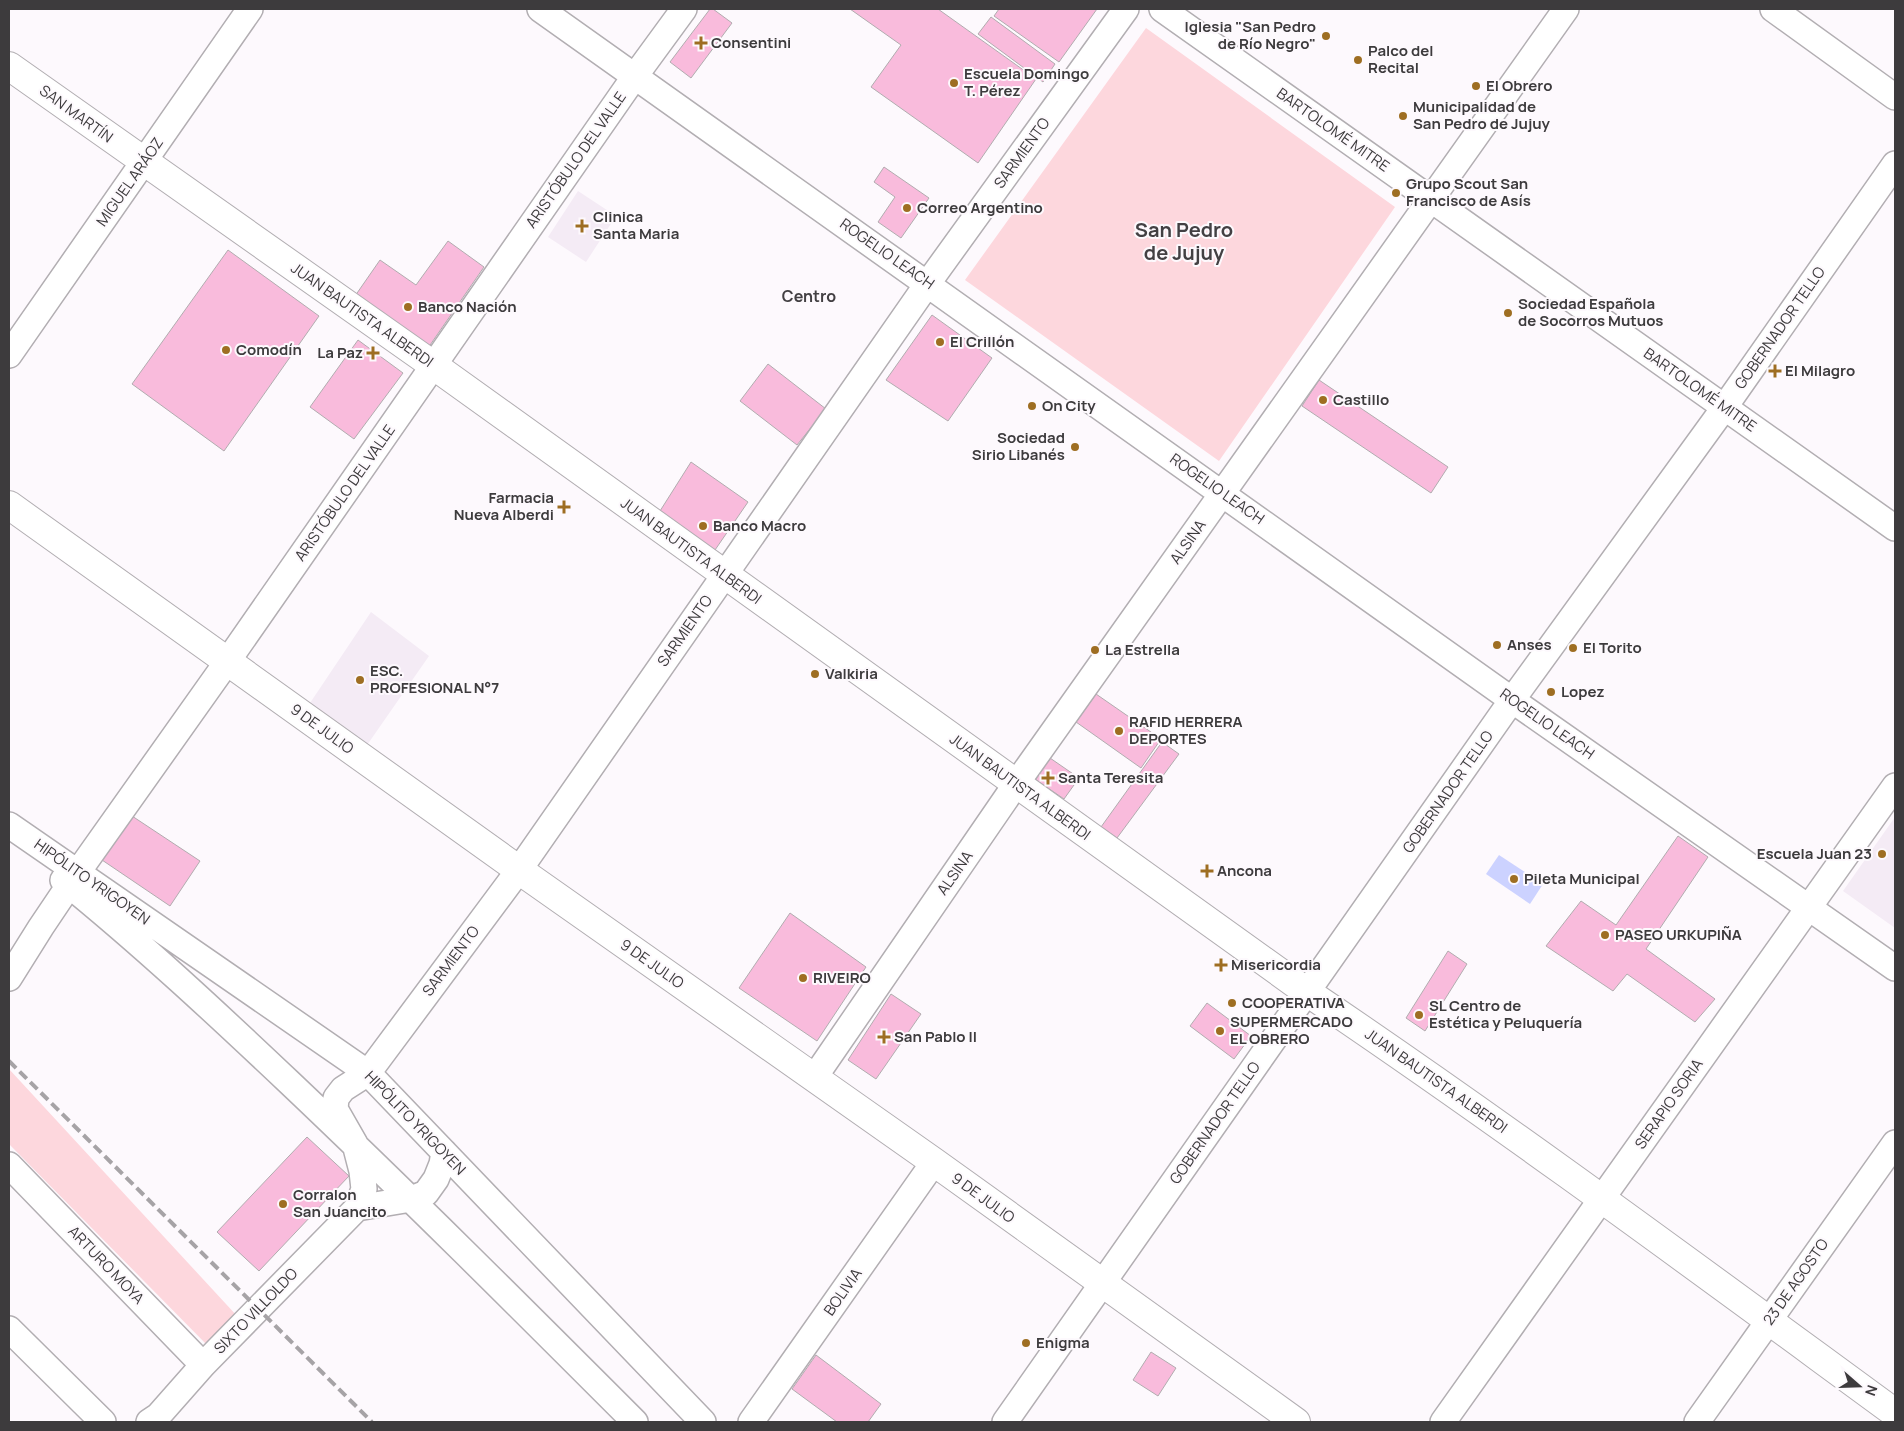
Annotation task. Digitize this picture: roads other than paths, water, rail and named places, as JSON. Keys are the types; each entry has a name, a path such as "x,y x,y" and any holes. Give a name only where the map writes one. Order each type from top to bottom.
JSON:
{"main road":[{"name":"SAN MARTÍN","path":"9,66 143,162"},
{"name":"JUAN BAUTISTA ALBERDI","path":"143,162 433,365 1307,992 1393,1050 1602,1198 1895,1413"},
{"name":"9 DE JULIO","path":"9,505 519,870 934,1162 1296,1422"}],"street":[{"name":"MIGUEL ARÁOZ","path":"9,355 250,9"},
{"name":"ROGELIO LEACH","path":"540,9 1512,700 1895,968"},
{"name":"ARISTÓBULO DEL VALLE","path":"10,973 635,76 684,9"},
{"name":"SARMIENTO","path":"357,1208 364,1189 362,1171 355,1144 335,1109 336,1098 343,1089 368,1073 519,870 928,283 1126,9"},
{"name":"BARTOLOMÉ MITRE","path":"1162,9 1895,528"},
{"name":"ALSINA","path":"814,1078 1016,784 1566,9"},
{"path":"1773,9 1895,98"},
{"name":"GOBERNADOR TELLO","path":"1005,1422 1512,700 1724,408 1895,164"},
{"name":"SERAPIO SORIA","path":"1443,1422 1895,786"},
{"name":"HIPÓLITO YRIGOYEN","path":"9,825 74,879 355,1144 635,1422"},
{"name":"HIPÓLITO YRIGOYEN","path":"9,835 368,1073 704,1422"},
{"name":"23 DE AGOSTO","path":"1697,1422 1895,1143"},
{"path":"357,1208 411,1199 426,1193 436,1179 444,1152"},
{"name":"BOLIVIA","path":"751,1422 934,1162"},
{"name":"ARTURO MOYA","path":"9,1165 203,1365"},
{"name":"SIXTO VILLOLDO","path":"154,1420 203,1365 357,1208"},
{"path":"9,1329 103,1422"}],"water":[{"name":"Pileta Municipal","path":"1499,855 1543,884 1530,904 1486,874"}],"railway":[{"path":"9,1061 372,1422"}],"place":[{"name":"Iglesia \"San Pedro de Río Negro\"","path":"1326,36"},
{"name":"Consentini","path":"701,43"},
{"name":"Palco del Recital","path":"1358,60"},
{"name":"Escuela Domingo T. Pérez","path":"954,83"},
{"name":"El Obrero","path":"1476,86"},
{"name":"Municipalidad de San Pedro de Jujuy","path":"1403,116"},
{"name":"Grupo Scout San Francisco de Asís","path":"1396,193"},
{"name":"Correo Argentino","path":"907,208"},
{"name":"Clinica Santa Maria","path":"582,226"},
{"name":"Banco Nación","path":"408,307"},
{"name":"Sociedad Española de Socorros Mutuos","path":"1508,313"},
{"name":"El Crillón","path":"940,342"},
{"name":"Comodín","path":"226,350"},
{"name":"La Paz","path":"373,353"},
{"name":"El Milagro","path":"1775,371"},
{"name":"Castillo","path":"1323,400"},
{"name":"On City","path":"1032,406"},
{"name":"Sociedad Sirio Libanés","path":"1075,447"},
{"name":"Farmacia Nueva Alberdi","path":"564,507"},
{"name":"Banco Macro","path":"703,526"},
{"name":"Anses","path":"1497,645"},
{"name":"El Torito","path":"1573,648"},
{"name":"La Estrella","path":"1095,650"},
{"name":"Valkiria","path":"815,674"},
{"name":"ESC. PROFESIONAL N°7","path":"360,680"},
{"name":"Lopez","path":"1551,692"},
{"name":"RAFID HERRERA DEPORTES","path":"1119,731"},
{"name":"Santa Teresita","path":"1048,778"},
{"name":"Escuela Juan 23","path":"1882,854"},
{"name":"Ancona","path":"1207,871"},
{"name":"Pileta Municipal","path":"1514,879"},
{"name":"PASEO URKUPIÑA","path":"1605,935"},
{"name":"Misericordia","path":"1221,965"},
{"name":"RIVEIRO","path":"803,978"},
{"name":"COOPERATIVA","path":"1232,1003"},
{"name":"SL Centro de Estética y Peluquería","path":"1419,1015"},
{"name":"SUPERMERCADO EL OBRERO","path":"1220,1031"},
{"name":"San Pablo II","path":"884,1037"},
{"name":"Corralon San Juancito","path":"283,1204"},
{"name":"Enigma","path":"1026,1343"}],"district":[{"name":"San Pedro de Jujuy","path":"1184,242"},
{"name":"Centro","path":"809,296"}]}
